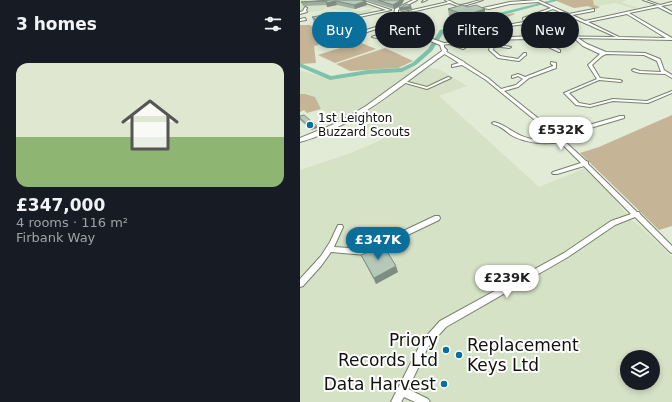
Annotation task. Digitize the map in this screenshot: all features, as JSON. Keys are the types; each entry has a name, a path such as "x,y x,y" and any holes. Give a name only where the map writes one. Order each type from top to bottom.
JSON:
{"main road":[{"path":"396,10 415,0"},
{"path":"300,140 350,118 404,82 444,52 445,50 441,44 435,41"}],"street":[{"path":"357,0 390,10"},
{"path":"445,0 460,6 482,0"},
{"path":"484,8 536,0 563,12"},
{"path":"644,0 672,13"},
{"path":"412,12 449,2"},
{"path":"586,22 672,3"},
{"path":"538,12 560,5"},
{"path":"300,13 306,11 304,10 306,8"},
{"path":"367,15 396,10"},
{"path":"579,13 593,10"},
{"path":"589,11 597,14"},
{"path":"627,13 671,39"},
{"path":"300,20 305,19"},
{"path":"579,19 620,37"},
{"path":"579,37 671,39"},
{"path":"579,42 604,54 651,56 659,60 665,73"},
{"path":"492,48 492,53 506,59 519,60 525,54"},
{"path":"553,48 559,51"},
{"path":"444,52 463,63 501,90 562,140 672,250"},
{"path":"599,79 590,65 604,54"},
{"path":"501,90 517,86 526,80 555,67 555,64 552,62"},
{"path":"453,66 463,63"},
{"path":"634,70 640,72 665,73 672,77"},
{"path":"513,76 518,75 526,80"},
{"path":"404,82 427,88 449,78"},
{"path":"620,81 599,79 566,93 567,96 578,104 590,106 613,100 648,102 672,92"},
{"path":"557,136 622,117"},
{"path":"494,123 505,126 512,134 532,140 549,143 562,140"},
{"path":"555,173 586,163"},
{"path":"396,402 425,344 443,324 566,255 613,222 637,214"},
{"path":"331,249 366,252 437,218"},
{"path":"300,284 316,269 331,249 340,227"},
{"path":"402,391 425,402"}],"shaded area":[{"path":"300,0 384,0 391,3 370,10 374,13 367,15 367,12 355,12 374,8 361,7 349,11 327,8 320,11 300,13"},
{"path":"554,0 593,0 594,5 600,7 595,9 588,6 574,8 557,1 547,3 544,2"},
{"path":"564,0 627,0 621,2 638,8 635,9 615,3 598,6 600,7 595,9 588,6 574,8 559,2"},
{"path":"300,25 310,25 312,27 312,48 314,48 316,63 300,64"},
{"path":"367,45 376,49 335,63 318,55 340,48 367,48"},
{"path":"385,48 413,61 398,68 350,71 336,64"},
{"path":"426,67 441,70 467,86 439,96 539,187 586,168 607,190 632,221 638,224 672,257 672,402 300,402 300,170 348,154 383,139 354,118 389,95"},
{"path":"409,68 416,70 366,107 337,123 321,109 315,97 300,94 300,70 323,77 338,78 362,73 395,72"},
{"path":"300,94 315,97 321,109 307,113 304,110 300,112"},
{"path":"672,115 672,226 659,230 580,153 599,147"}],"building":[{"path":"331,0 366,1 354,5 336,1 326,3 327,1 301,2"},
{"path":"378,0 401,0 393,5"},
{"path":"407,4 411,6 399,8"},
{"path":"462,5 468,7 476,5 485,9 476,12 457,12 448,9"},
{"name":"1st Leighton Buzzard Scouts","path":"304,115 317,126 311,128 300,118 300,116"},
{"path":"383,245 396,266 374,278 361,255"}],"waterway":[{"path":"300,65 330,78 368,72 402,70 414,64 430,50 442,31 479,24 485,18 557,0"}],"place":[{"name":"1st Leighton Buzzard Scouts","path":"310,125"},
{"name":"Priory Records Ltd","path":"446,350"},
{"name":"Replacement Keys Ltd","path":"459,355"},
{"name":"Data Harvest","path":"444,384"}]}
